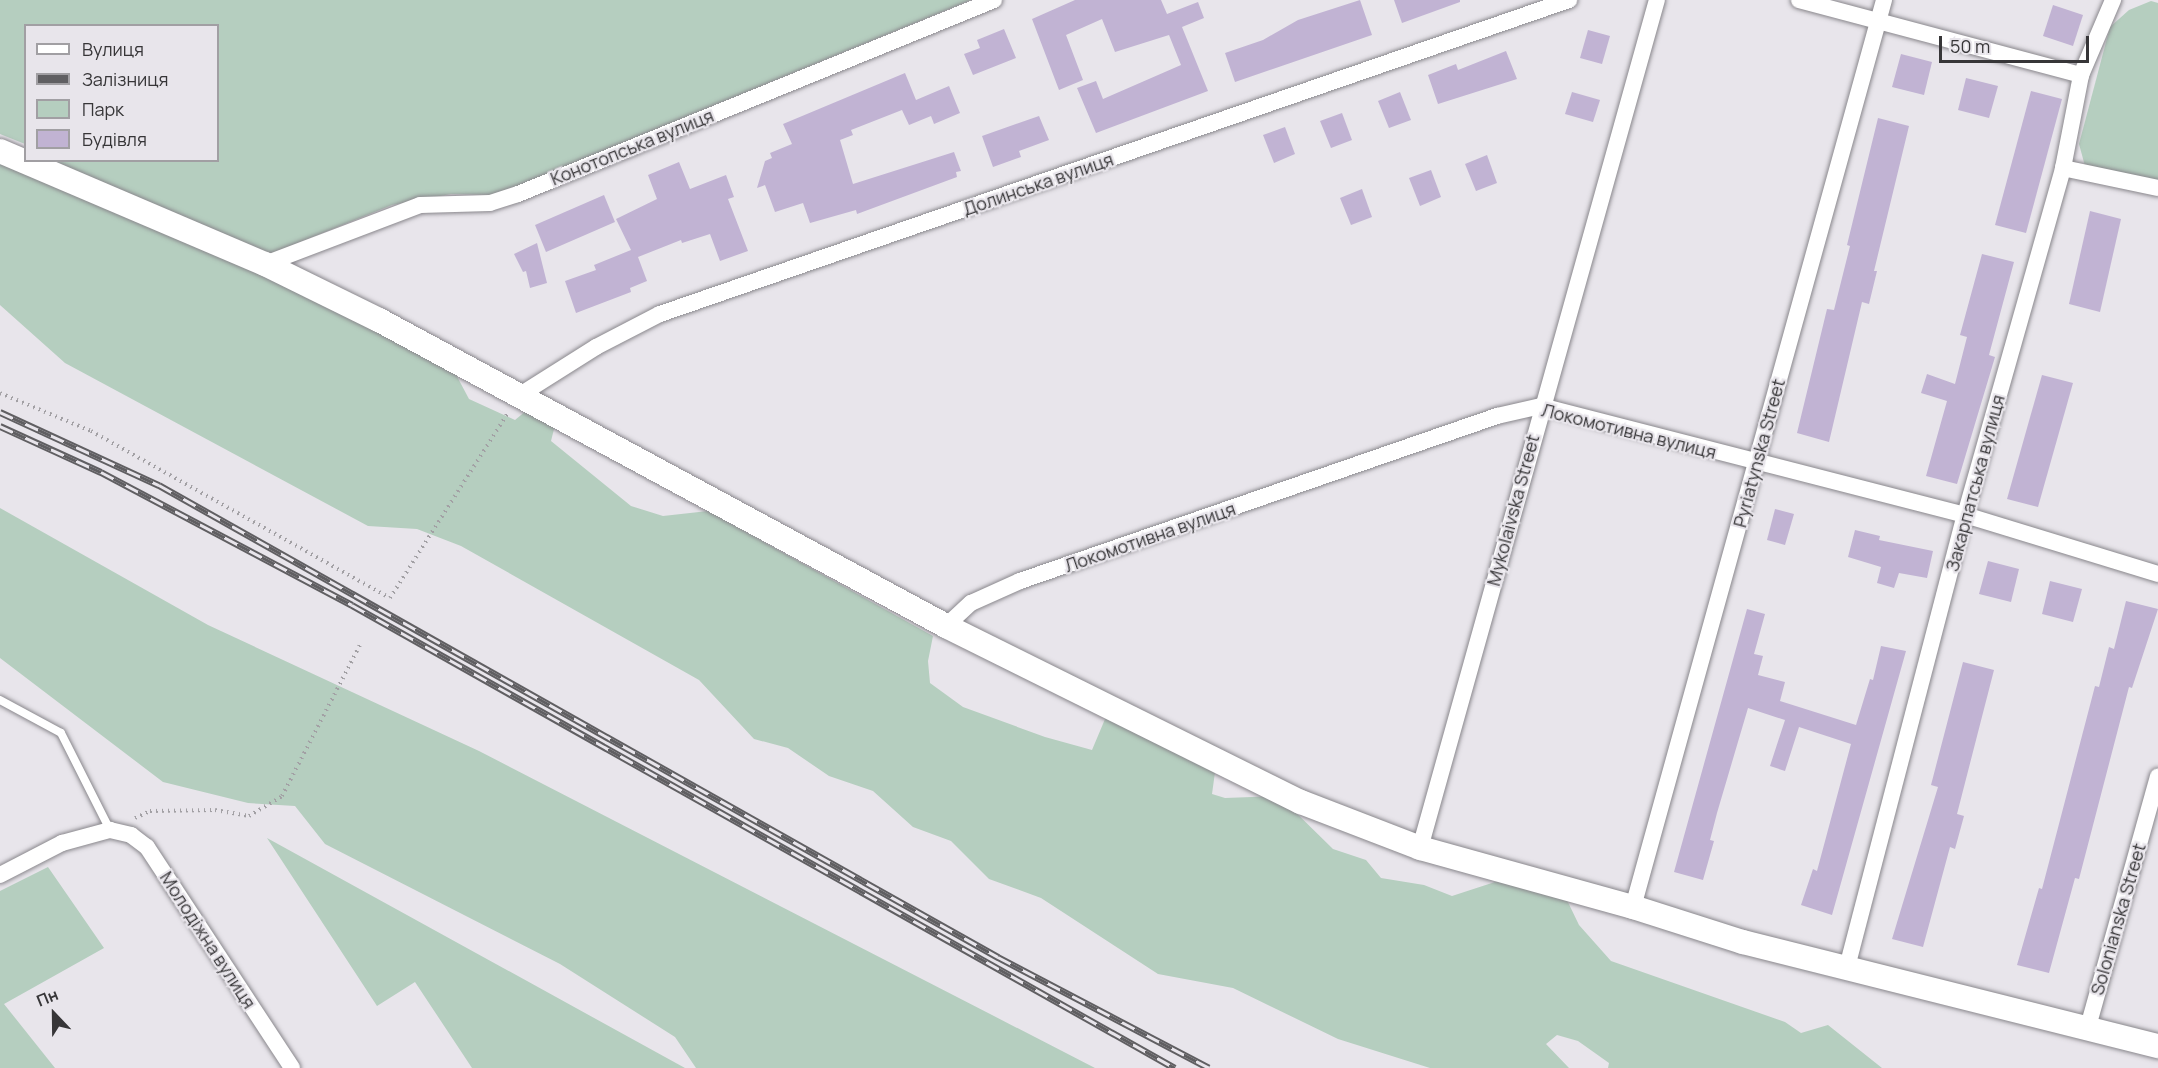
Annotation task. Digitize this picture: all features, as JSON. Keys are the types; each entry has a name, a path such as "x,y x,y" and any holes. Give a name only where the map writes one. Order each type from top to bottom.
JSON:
{"street":[{"name":"Конотопська вулиця","path":"265,264 420,205 490,203 518,194 994,0"},
{"name":"Долинська вулиця","path":"520,394 596,347 660,314 1569,0"},
{"name":"Mykolaivska Street","path":"1420,848 1541,406 1657,0"},
{"path":"1799,0 2080,75"},
{"name":"Pyriatynska Street","path":"1633,906 1884,0"},
{"name":"Закарпатська вулиця","path":"1846,971 1965,515 2063,168 2080,75 2114,0"},
{"path":"0,151 24,161"},
{"path":"26,162 265,264 520,394 946,626 1301,802 1420,848 1633,906 1846,971 2088,1027 2158,1046"},
{"path":"2063,168 2158,188"},
{"name":"Локомотивна вулиця","path":"946,626 971,603 1020,581 1497,416 1541,406 1965,515 2158,574"},
{"name":"Solonianska Street","path":"2088,1027 2158,777"},
{"path":"0,875 62,843 110,830"},
{"name":"Молодіжна вулиця","path":"110,830 131,835 147,847 292,1068"}],"lane":[{"path":"0,700 61,733 110,830"}],"path":[{"path":"0,393 91,431 390,598 520,394"},
{"path":"110,830 150,811 215,810 249,816 282,796 360,645"}],"green space":[{"path":"0,0 971,0 496,195 451,194 392,205 263,257 56,162 219,162 219,24 24,24 24,144 0,134"},
{"path":"2151,1 2158,3 2158,183 2085,166 2079,144 2110,27 2129,10"},
{"path":"0,163 268,273 452,367 469,399 515,420 527,410 555,425 551,441 631,506 663,516 708,511 933,636 928,661 930,683 963,707 1045,737 1092,750 1108,712 1216,765 1212,794 1225,798 1279,796 1333,849 1366,860 1381,878 1424,885 1452,896 1498,881 1565,896 1579,925 1611,961 1785,1022 1801,1033 1828,1025 1882,1068 1608,1068 1609,1063 1578,1041 1557,1035 1546,1044 1569,1068 1430,1068 1338,1039 1233,988 1158,974 1041,898 989,879 951,841 913,827 873,791 829,776 788,748 754,739 699,680 461,546 417,529 368,526 65,363 0,305"},
{"path":"0,508 208,625 479,751 1095,1068 696,1068 675,1037 560,964 325,844 295,806 248,803 163,782 0,658"},
{"path":"267,838 685,1068 472,1068 415,982 377,1006"},
{"path":"48,867 104,948 4,1004 55,1068 0,1068 0,891"}],"building":[{"path":"1075,0 1161,0 1167,14 1198,2 1204,18 1182,27 1208,91 1096,133 1077,88 1096,81 1103,99 1181,65 1169,35 1115,52 1102,19 1066,35 1083,80 1059,90 1032,19"},
{"path":"1360,0 1372,35 1235,82 1225,53 1263,40 1298,20"},
{"path":"1394,0 1460,0 1460,2 1402,23"},
{"path":"2053,5 2083,15 2073,46 2043,36"},
{"path":"1004,29 1016,58 973,75 964,54 980,48 977,40"},
{"path":"1588,30 1610,36 1602,64 1580,58"},
{"path":"1506,51 1517,79 1438,104 1428,75 1456,64 1458,70"},
{"path":"1901,54 1932,62 1924,95 1892,87"},
{"path":"905,73 916,100 949,86 960,113 934,124 931,116 909,125 902,110 851,130 853,135 840,140 853,184 954,152 961,171 956,172 957,177 857,214 856,210 810,223 803,203 775,212 765,185 757,188 765,161 772,158 770,153 792,144 783,124"},
{"path":"1966,78 1998,86 1989,118 1958,110"},
{"path":"2031,91 2062,99 2026,233 1995,225"},
{"path":"1400,92 1411,120 1389,128 1378,101"},
{"path":"1572,92 1600,100 1593,122 1565,114"},
{"path":"1342,113 1352,140 1331,148 1320,121"},
{"path":"1039,116 1049,140 1019,151 1021,157 993,167 982,136"},
{"path":"1878,118 1909,126 1874,271 1877,271 1869,304 1862,302 1829,442 1797,433 1827,309 1834,310 1850,246 1847,245"},
{"path":"1285,127 1295,154 1274,163 1263,135"},
{"path":"1487,155 1497,183 1476,191 1465,164"},
{"path":"679,162 690,189 726,175 734,197 728,199 748,251 720,261 710,234 682,243 681,240 638,257 647,281 630,288 631,292 576,313 565,281 596,270 594,265 631,250 616,219 657,199 648,175"},
{"path":"1431,170 1441,197 1420,206 1409,178"},
{"path":"1362,189 1372,217 1351,225 1340,198"},
{"path":"604,195 615,222 546,252 535,225"},
{"path":"2090,211 2121,219 2100,312 2069,304"},
{"path":"537,243 547,283 530,288 526,271 523,272 514,254"},
{"path":"1982,254 2014,262 1989,355 1995,357 1957,484 1926,476 1947,401 1921,393 1927,374 1955,384 1967,337 1960,335"},
{"path":"2042,375 2073,383 2038,507 2007,499"},
{"path":"1775,509 1794,514 1785,545 1767,540"},
{"path":"1855,530 1880,536 1879,540 1933,551 1927,578 1899,573 1894,588 1877,583 1881,567 1848,557"},
{"path":"1988,561 2019,569 2011,602 1979,594"},
{"path":"2050,581 2082,589 2073,622 2042,614"},
{"path":"2126,601 2158,609 2132,688 2129,687 2079,879 2075,878 2049,973 2017,965 2039,888 2042,889 2095,686 2099,687 2109,647 2114,649"},
{"path":"1747,609 1765,614 1754,654 1763,656 1758,675 1785,682 1780,701 1856,725 1870,679 1873,680 1881,646 1906,651 1832,915 1801,905 1813,869 1817,871 1851,744 1799,727 1785,771 1770,766 1785,720 1748,708 1717,813 1710,840 1714,841 1703,880 1674,872"},
{"path":"1963,662 1994,670 1957,814 1964,816 1955,849 1950,847 1923,947 1892,939 1938,787 1931,785"}],"railway":[{"path":"0,412 159,485 998,957 1209,1068"},
{"path":"0,426 101,472 352,605 1175,1068"}]}
